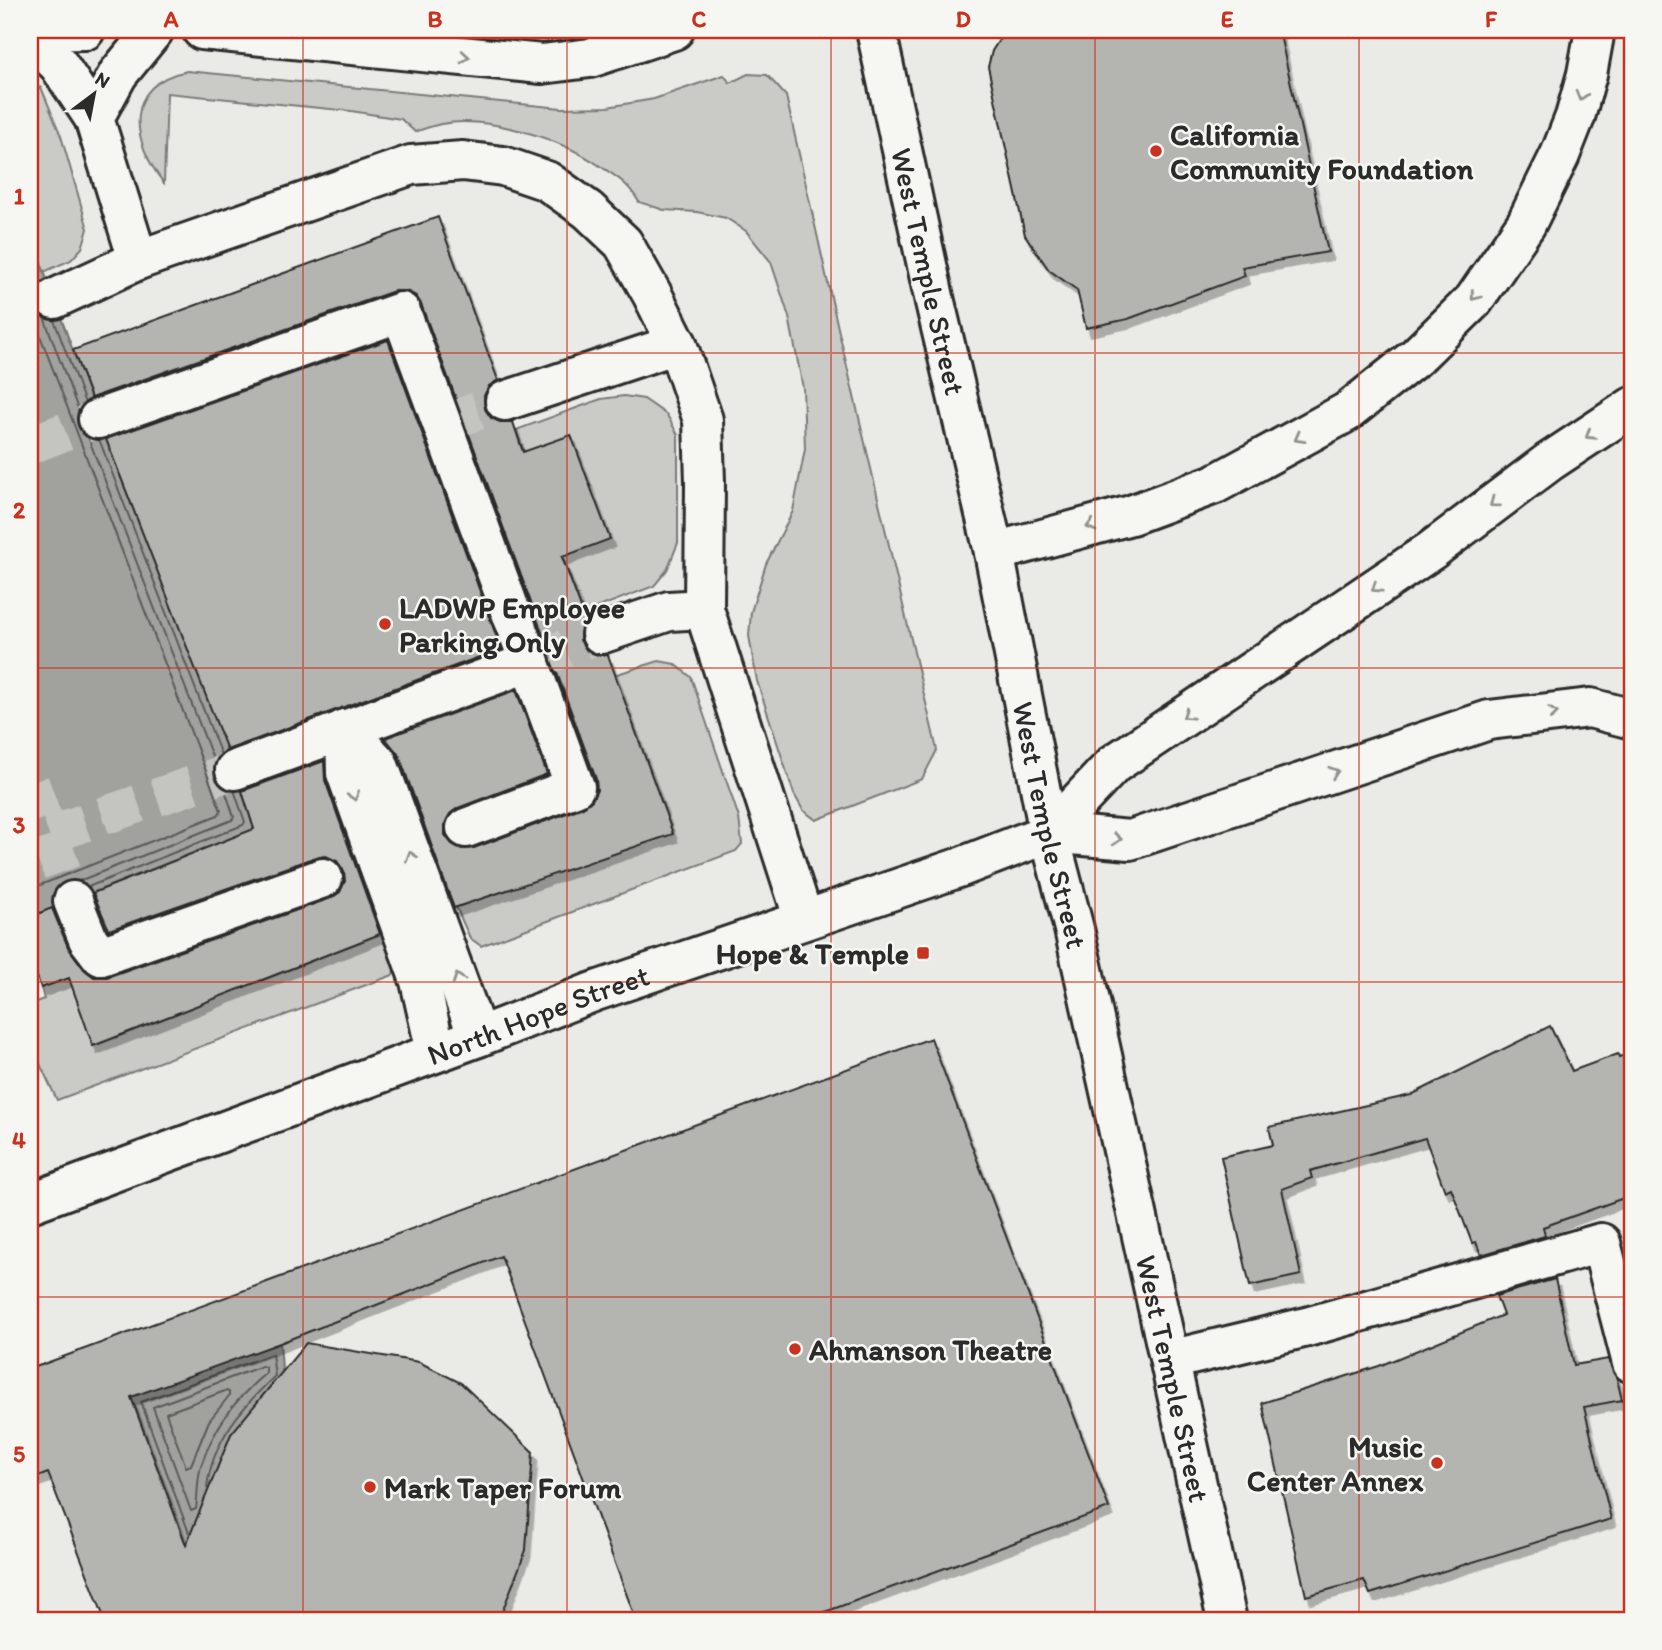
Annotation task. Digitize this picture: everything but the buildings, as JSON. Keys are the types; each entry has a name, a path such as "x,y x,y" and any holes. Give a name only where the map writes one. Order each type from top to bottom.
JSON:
{"main road":[{"path":"30,31 85,30"},
{"path":"94,118 118,74 154,30"},
{"path":"202,30 542,64 590,58 674,30"},
{"path":"414,53 446,30"},
{"name":"West Temple Street","path":"876,30 934,302 993,552 1049,833 1074,929 1227,1620"},
{"path":"993,552 1131,515 1215,484 1347,412 1416,357 1474,300 1526,224 1560,155 1574,117 1587,74 1595,30"},
{"path":"30,40 58,64 94,118 138,260"},
{"path":"54,299 138,260 411,165 463,161 503,166 547,181 587,209 623,243 652,293 677,344 703,419 704,609 804,920"},
{"path":"99,419 401,312 575,787 466,828"},
{"path":"506,401 677,344"},
{"path":"1049,833 1114,764 1432,550 1549,462 1632,407"},
{"path":"601,634 669,611 704,609"},
{"path":"235,770 530,662"},
{"path":"1049,833 1130,840 1489,720 1590,708 1632,719"},
{"path":"345,729 378,763 478,1037"},
{"path":"345,729 346,774 421,981 436,1052"},
{"name":"North Hope Street","path":"30,1203 593,992 961,867 1049,833"},
{"path":"73,901 88,939 101,956 323,878"},
{"path":"1170,1360 1307,1327 1601,1243 1632,1363"}],"shaded area":[{"path":"187,71 562,108 607,107 654,99 724,75 730,83 748,74 767,75 786,96 937,750 922,779 816,820 803,810 794,794 757,681 749,636 751,612 766,564 793,511 805,449 803,388 789,317 771,262 746,231 726,218 697,212 664,210 639,202 622,181 584,156 545,138 502,126 460,122 441,124 415,132 401,119 351,111 167,93 164,183 153,167 140,133 142,101 151,88 166,78"},
{"path":"41,87 61,136 88,229 82,248 71,260 44,272 30,233 30,92"},
{"path":"624,396 644,399 667,415 678,435 678,543 667,570 654,586 583,613 516,430 601,399"},
{"path":"659,661 675,664 691,677 739,818 742,844 736,851 481,946 470,938 456,907 673,834 614,675"},
{"path":"383,933 395,964 393,975 57,1100 30,1043 30,1004 44,999 41,988 69,978 94,1046"}],"water":[{"path":"30,233 98,419 235,770 254,829 30,917"},
{"path":"280,1343 283,1380 246,1613 254,1620 214,1620 131,1397"}],"tunnel":[{"path":"442,424 505,401"},
{"path":"30,445 98,419"},
{"path":"530,662 601,634"},
{"path":"49,835 235,770"},
{"path":"30,783 73,901"}],"place":[{"name":"California Community Foundation","path":"1156,151"},
{"name":"LADWP Employee Parking Only","path":"385,624"},
{"name":"Hope & Temple","path":"923,953"},
{"name":"Ahmanson Theatre","path":"795,1349"},
{"name":"Music Center Annex","path":"1437,1463"},
{"name":"Mark Taper Forum","path":"370,1487"}]}
